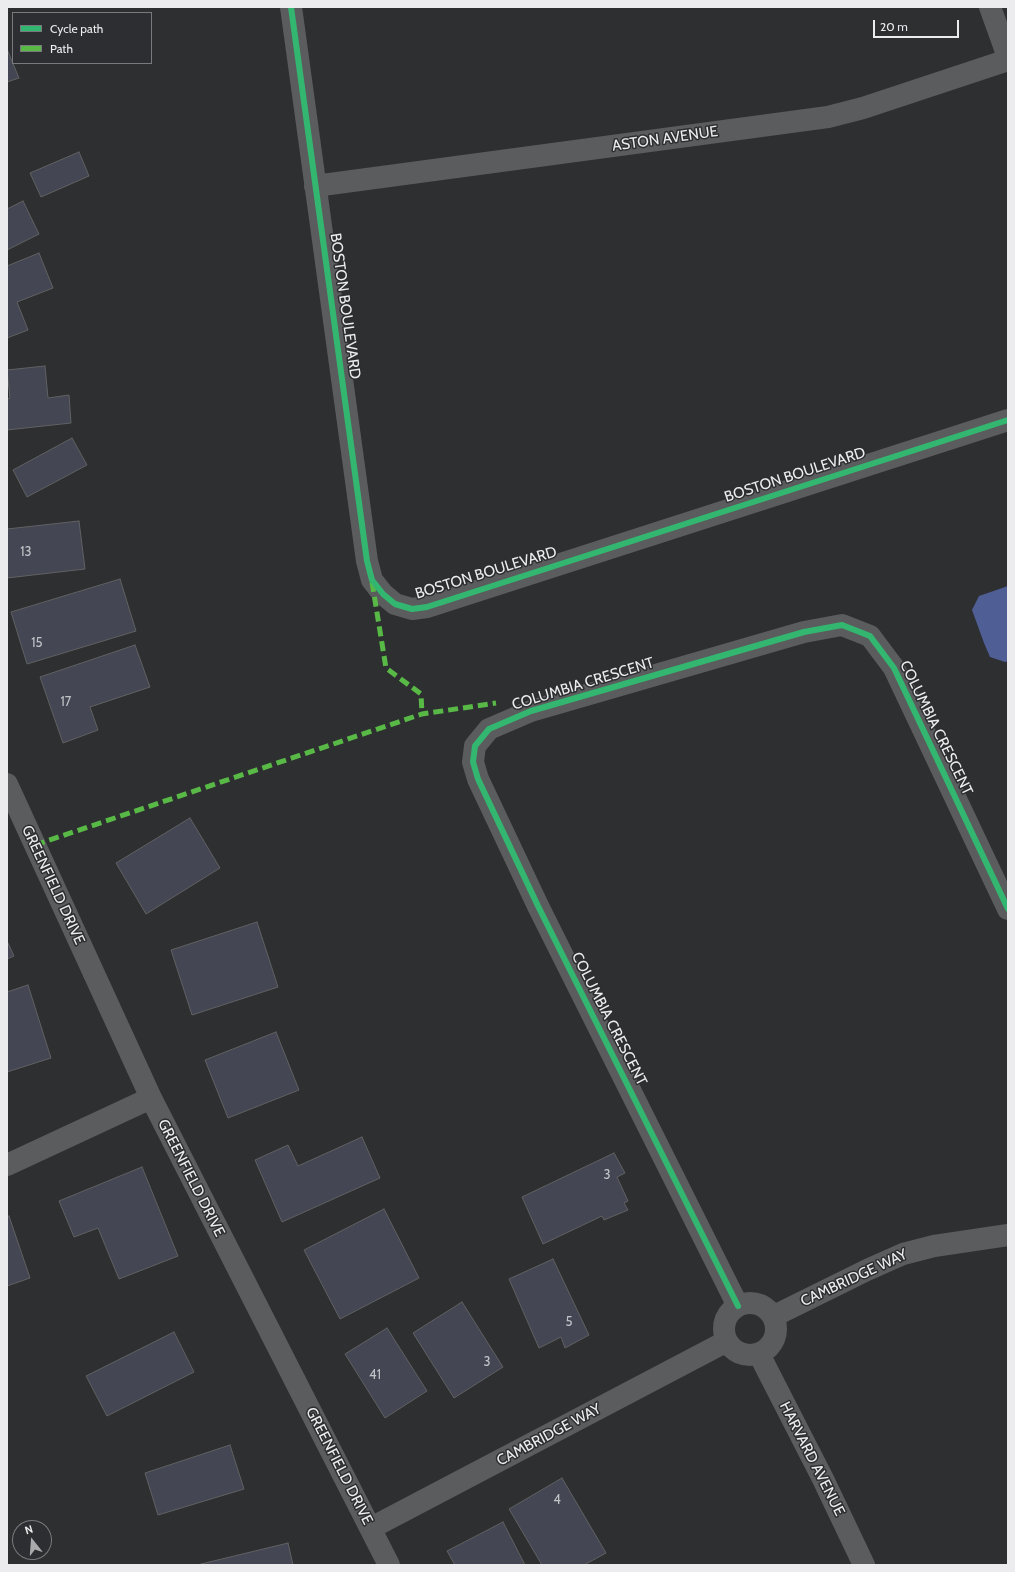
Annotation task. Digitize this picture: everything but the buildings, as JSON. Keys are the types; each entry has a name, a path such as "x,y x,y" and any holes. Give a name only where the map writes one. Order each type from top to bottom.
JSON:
{"street":[{"name":"BOSTON BOULEVARD","path":"291,7 367,561 372,580 383,594 396,604 412,609 427,607 1008,420"},
{"path":"990,7 1008,59"},
{"name":"ASTON AVENUE","path":"315,186 839,115 1008,59"},
{"name":"COLUMBIA CRESCENT","path":"738,1306 541,913 481,786 473,762 475,746 489,729 531,711 804,632 842,625 870,636 894,668 1008,909"},
{"name":"GREENFIELD DRIVE","path":"7,784 151,1098 389,1565"},
{"path":"7,1165 151,1098"},
{"name":"CAMBRIDGE WAY","path":"774,1316 903,1254 934,1246 1008,1235"},
{"path":"746,1303 762,1305 774,1316 777,1325 773,1342 767,1349 759,1354 750,1355 741,1353 733,1349 727,1341 724,1334 724,1325 731,1311 738,1306 746,1303"},
{"name":"CAMBRIDGE WAY","path":"371,1528 727,1341"},
{"name":"HARVARD AVENUE","path":"759,1354 823,1479 864,1565"}],"water":[{"path":"1008,586 1008,661 1005,662 990,657 972,610 979,596"}],"marked path":[{"path":"372,582 386,668 421,694 422,714"},
{"path":"35,845 422,714 496,703"}],"cycle path":[{"path":"291,7 367,561 372,580 383,594 395,604 412,609 427,607 1008,420"},
{"path":"738,1306 538,906 478,779 473,762 475,746 489,729 531,711 804,632 842,625 870,636 894,668 1008,909"}]}
